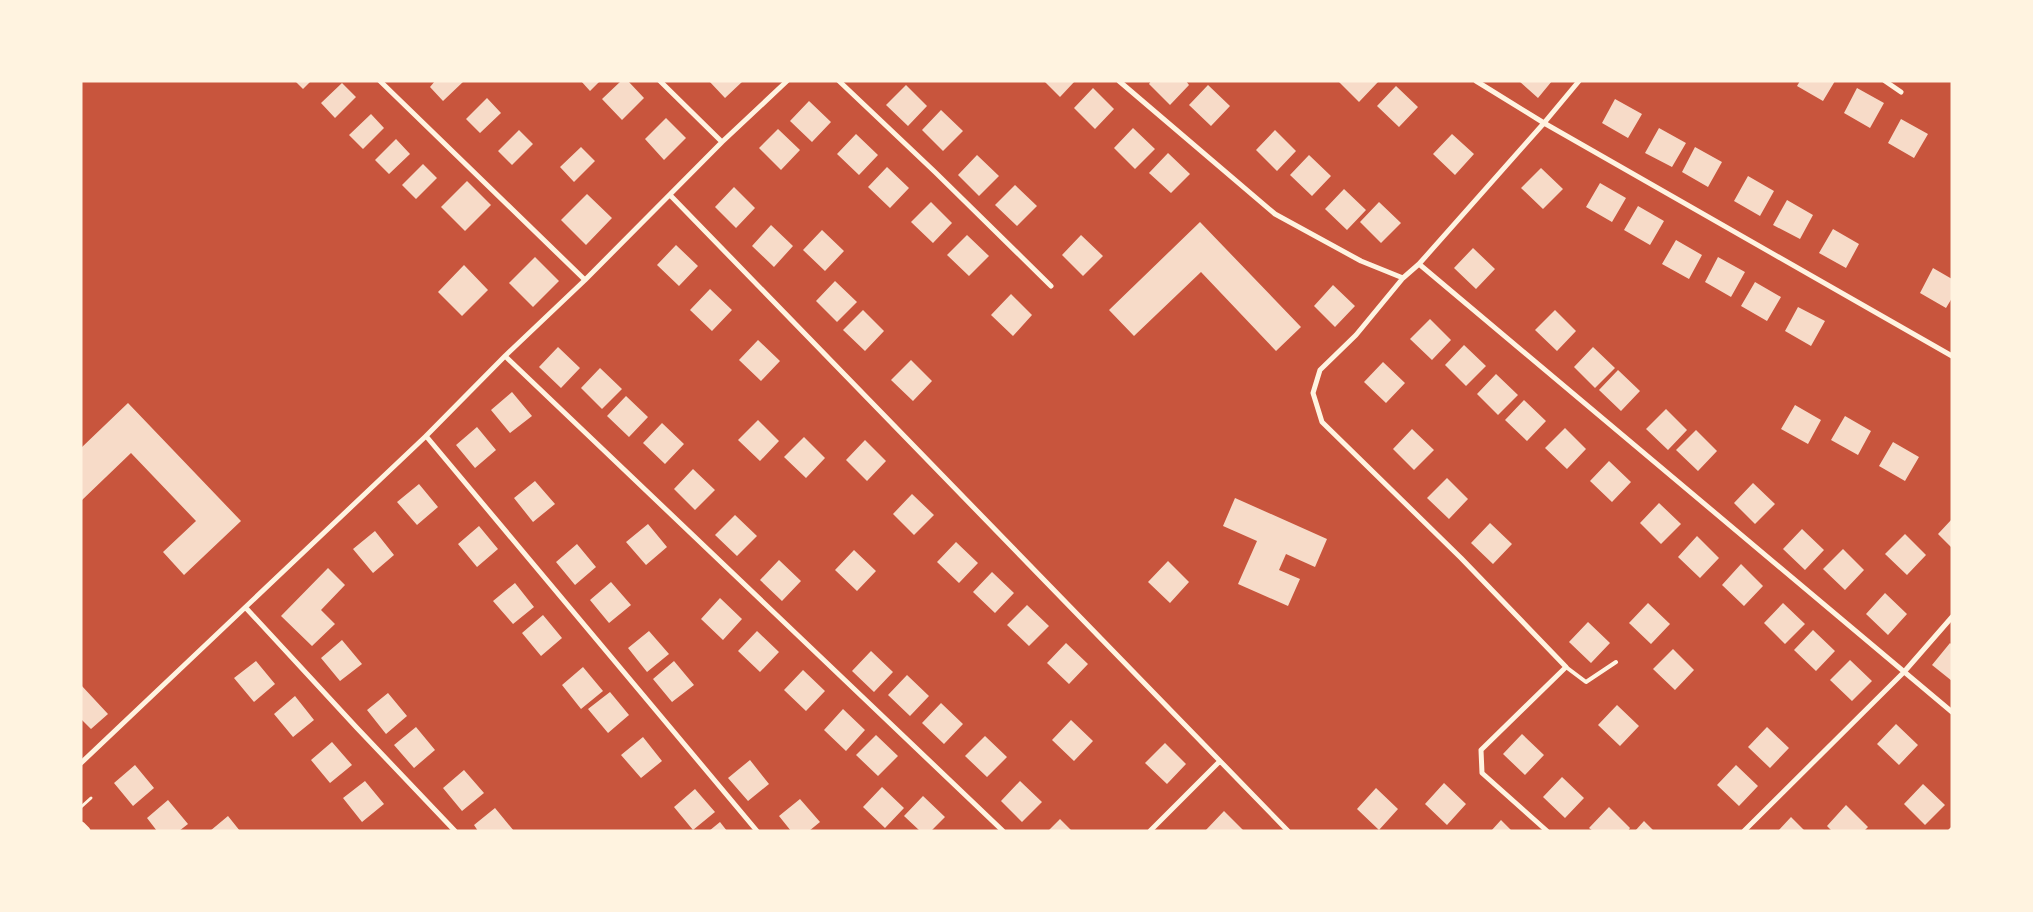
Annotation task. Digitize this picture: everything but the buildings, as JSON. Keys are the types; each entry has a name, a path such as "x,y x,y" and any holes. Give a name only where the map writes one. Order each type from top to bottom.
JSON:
{"street":[{"path":"380,81 585,280"},
{"path":"660,81 722,142"},
{"path":"81,764 426,436 722,142 787,81"},
{"path":"839,81 936,172 1050,286"},
{"path":"1119,81 1275,214 1360,261 1403,278"},
{"path":"1476,81 1544,123 1952,356"},
{"path":"1547,831 1482,773 1481,750 1566,667 1460,558 1322,422 1313,393 1320,370 1356,335 1403,278 1418,264 1544,123 1578,81"},
{"path":"1885,81 1901,92"},
{"path":"670,195 1288,831"},
{"path":"1418,264 1952,712"},
{"path":"505,356 1003,831"},
{"path":"426,436 758,831"},
{"path":"246,608 456,831"},
{"path":"1744,831 1904,672 1952,617"},
{"path":"1150,831 1220,761"},
{"path":"81,826 86,831"}],"lane":[{"path":"1566,667 1586,682 1616,662"}],"path":[{"path":"81,807 91,798"}]}
